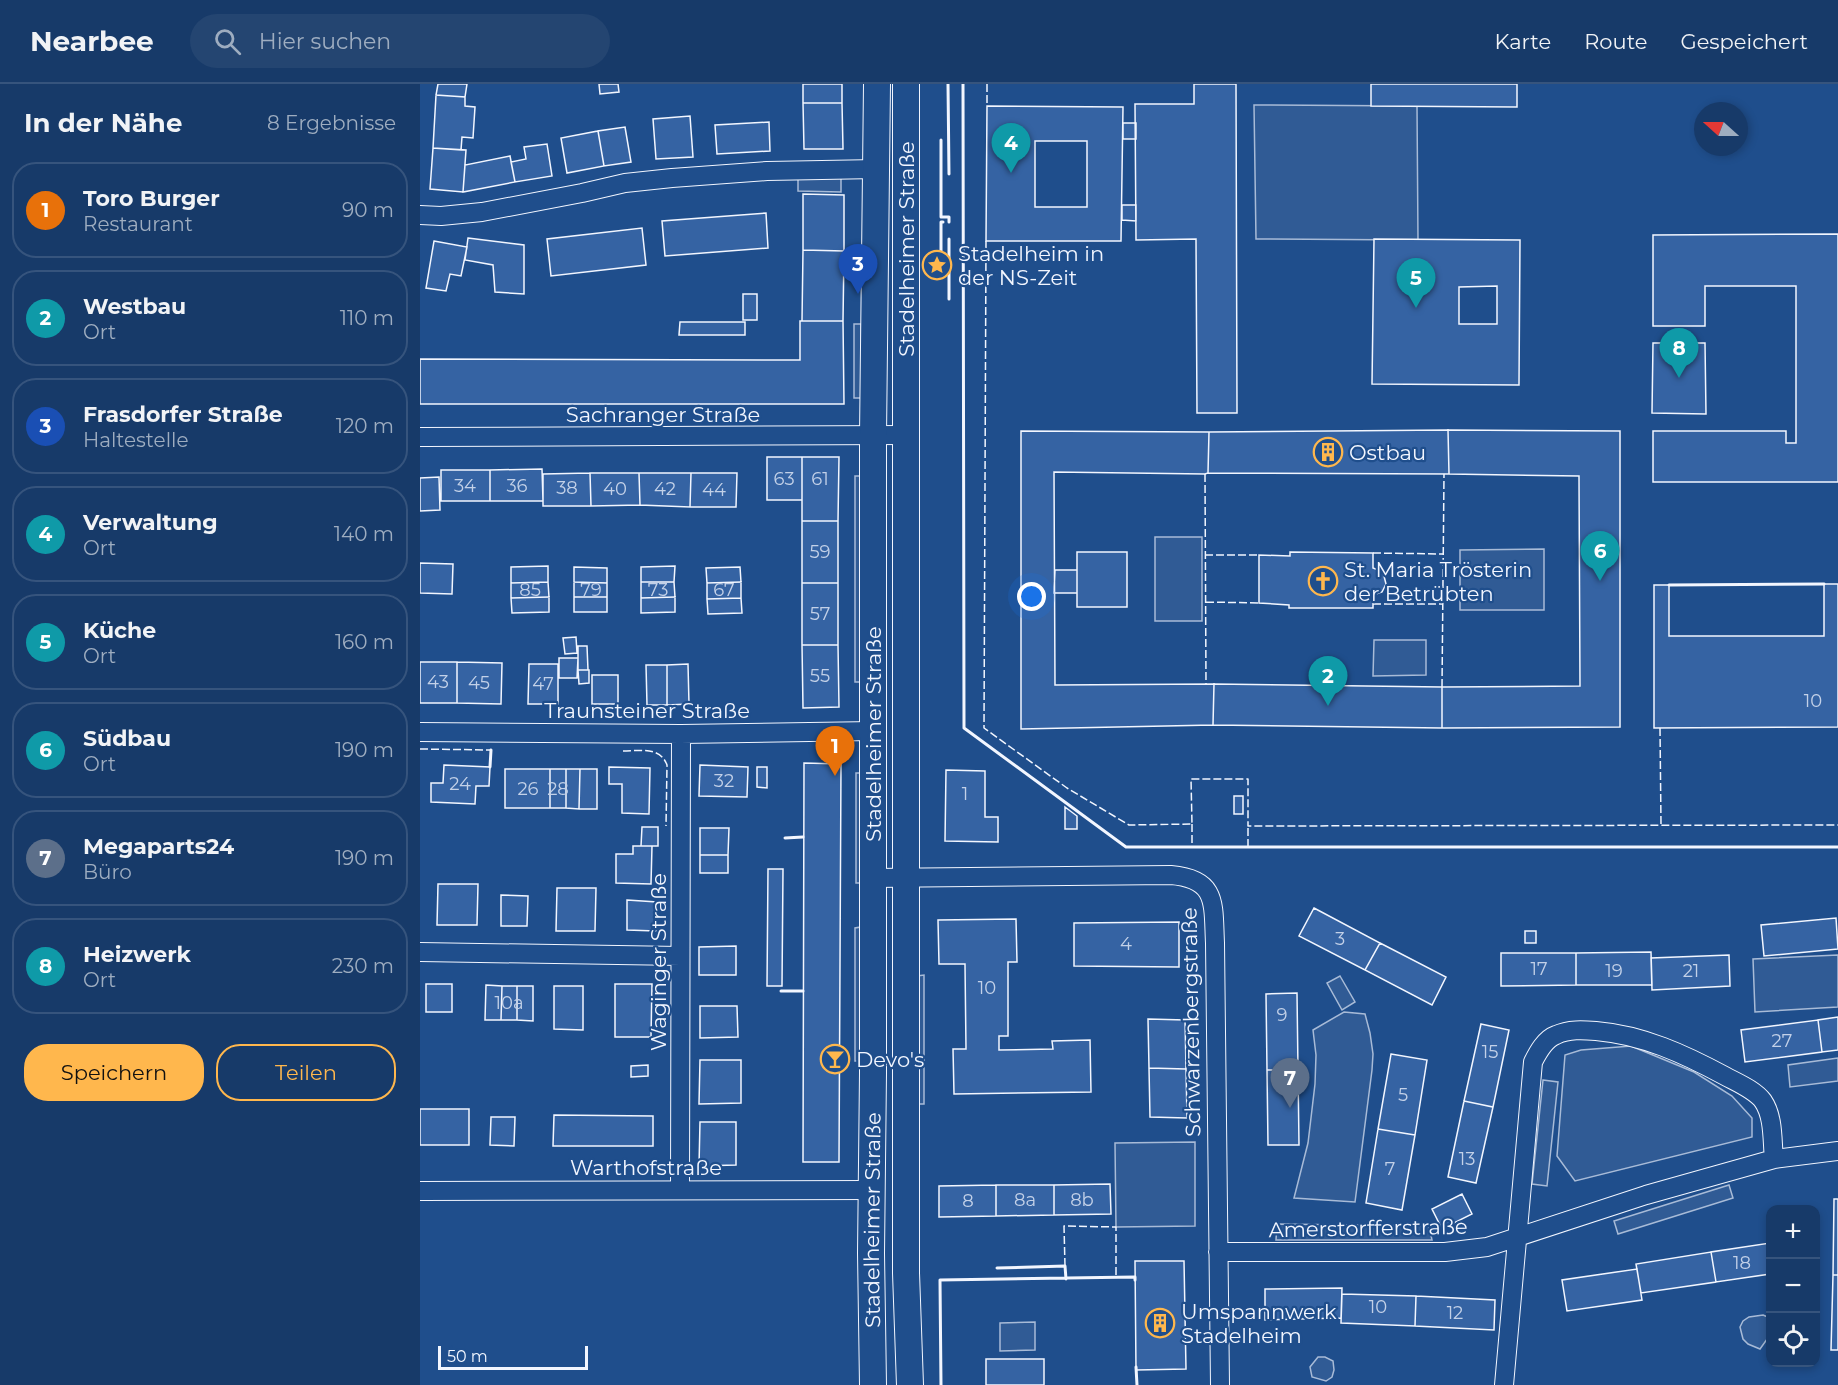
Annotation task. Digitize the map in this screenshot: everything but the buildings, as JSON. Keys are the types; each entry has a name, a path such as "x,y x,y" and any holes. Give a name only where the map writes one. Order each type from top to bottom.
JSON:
{"main road":[{"name":"Stadelheimer Straße","path":"873,1385 871,1253 873,435 878,169 877,84"},
{"name":"Stadelheimer Straße","path":"906,84 906,1273 910,1385"}],"street":[{"path":"420,215 441,216 482,212 625,183 672,178 767,171 878,169"},
{"name":"Sachranger Straße","path":"420,437 906,435"},
{"name":"Traunsteiner Straße","path":"420,732 681,734 873,731"},
{"name":"Waginger Straße","path":"680,1190 681,734"},
{"name":"Schwarzenbergstraße","path":"873,878 1171,875 1187,877 1208,889 1212,899 1215,943 1220,1385"},
{"path":"420,952 680,956"},
{"path":"1504,1385 1533,1062 1539,1050 1554,1035 1582,1030 1619,1033 1645,1040 1699,1062 1742,1085 1762,1100 1769,1114 1774,1159"},
{"name":"Amerstorfferstraße","path":"1218,1252 1445,1252 1487,1247 1646,1195 1774,1159 1838,1151"},
{"name":"Warthofstraße","path":"420,1191 872,1190"}],"shaded area":[{"path":"1254,105 1417,106 1418,240 1256,239"},
{"path":"798,175 841,176 841,192 798,191"},
{"path":"854,324 861,324 861,398 854,398"},
{"path":"855,476 861,476 862,682 855,682"},
{"path":"1155,537 1202,537 1202,621 1155,621"},
{"path":"1544,549 1544,610 1460,610 1460,550"},
{"path":"1374,640 1426,640 1426,675 1373,676"},
{"path":"856,773 863,773 863,883 856,883"},
{"path":"861,927 862,1061 855,1061 855,928"},
{"path":"1838,955 1838,1007 1755,1012 1753,959"},
{"path":"924,975 924,1104 918,1104 917,976"},
{"path":"1340,976 1355,1002 1342,1010 1327,983"},
{"path":"1344,1012 1365,1014 1373,1054 1355,1202 1294,1198 1308,1143 1315,1084 1316,1055 1313,1030"},
{"path":"1631,1046 1694,1072 1732,1096 1752,1118 1752,1137 1575,1181 1557,1156 1565,1055 1581,1050"},
{"path":"1838,1058 1838,1081 1790,1087 1788,1065"},
{"path":"1543,1080 1558,1082 1547,1186 1532,1184"},
{"path":"1195,1142 1195,1226 1116,1227 1115,1143"},
{"path":"1729,1185 1733,1198 1618,1234 1614,1221"},
{"path":"1277,1224 1429,1226 1432,1240 1276,1240"},
{"path":"1766,1316 1766,1341 1760,1349 1743,1339 1740,1327 1749,1317"},
{"path":"1035,1322 1035,1350 1000,1351 1000,1323"},
{"path":"1318,1357 1325,1357 1333,1361 1332,1377 1326,1381 1312,1377 1310,1367"}],"fence":[{"path":"987,84 987,106"},
{"path":"986,241 984,728 1067,788 1129,825 1192,824 1191,779 1248,779 1248,826 1838,825"},
{"path":"1205,474 1206,684"},
{"path":"1442,687 1444,474"},
{"path":"1373,553 1444,554"},
{"path":"1205,555 1259,555"},
{"path":"1206,602 1259,603"},
{"path":"1373,604 1443,604"},
{"path":"1660,728 1661,825"},
{"path":"420,749 491,750"},
{"path":"623,751 649,751 664,759 667,765 666,826"},
{"path":"1192,824 1192,847"},
{"path":"1248,826 1248,847"},
{"path":"1065,1266 1064,1226 1116,1227 1116,1278"}],"wall":[{"path":"948,84 949,174"},
{"path":"963,84 964,728 1126,847 1838,847"},
{"path":"941,140 941,217 949,217 949,222"},
{"path":"941,272 941,222 943,222"},
{"path":"949,239 949,299"},
{"path":"1669,585 1824,584"},
{"path":"490,767 491,750"},
{"path":"785,838 803,837"},
{"path":"781,991 803,991"},
{"path":"997,1268 1065,1266 1066,1279"},
{"path":"941,1385 940,1280 1135,1277 1135,1280"},
{"path":"1136,1367 1137,1385"}],"place":[{"name":"Verwaltung","path":"1011,173"},
{"name":"Stadelheim in der NS-Zeit","path":"937,265"},
{"name":"Frasdorfer Straße","path":"858,294"},
{"name":"Küche","path":"1416,308"},
{"name":"Heizwerk","path":"1679,378"},
{"name":"Ostbau","path":"1328,452"},
{"name":"St. Maria Trösterin der Betrübten","path":"1323,581"},
{"name":"Südbau","path":"1600,581"},
{"name":"Westbau","path":"1328,706"},
{"name":"Toro Burger","path":"835,776"},
{"name":"Devo's","path":"835,1059"},
{"name":"Megaparts24","path":"1290,1108"},
{"name":"Umspannwerk Stadelheim","path":"1160,1323"}]}
